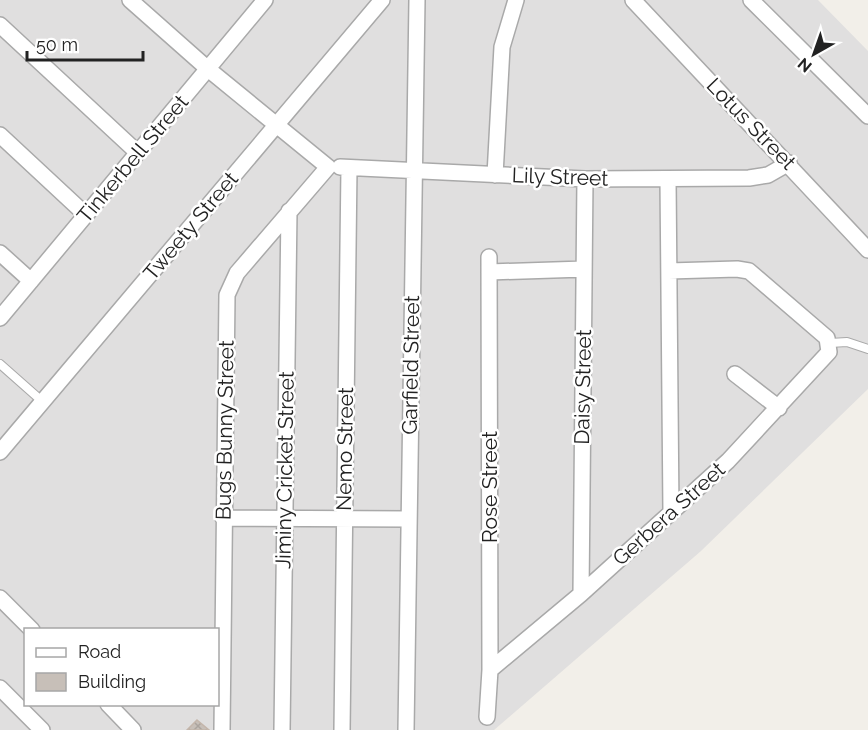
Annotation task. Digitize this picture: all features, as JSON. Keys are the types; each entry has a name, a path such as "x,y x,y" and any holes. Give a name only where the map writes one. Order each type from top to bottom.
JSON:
{"street":[{"path":"130,0 208,69 328,166"},
{"name":"Tinkerbell Street","path":"0,318 265,0"},
{"name":"Tweety Street","path":"0,452 382,0"},
{"name":"Garfield Street","path":"406,730 417,0"},
{"path":"495,175 502,47 516,0"},
{"path":"751,0 868,116"},
{"name":"Lotus Street","path":"635,1 868,250"},
{"path":"0,25 138,153"},
{"path":"0,135 86,215"},
{"name":"Lily Street","path":"328,166 585,179 668,179 760,177 777,171 789,163"},
{"name":"Bugs Bunny Street","path":"222,730 223,518 229,288 237,273 328,166"},
{"name":"Nemo Street","path":"342,730 349,168"},
{"name":"Daisy Street","path":"581,594 585,179"},
{"path":"668,179 671,513"},
{"name":"Jiminy Cricket Street","path":"282,730 289,211"},
{"path":"0,253 31,281"},
{"name":"Rose Street","path":"487,717 490,670 489,265 584,269"},
{"path":"669,271 737,269 749,271 830,343"},
{"name":"Gerbera Street","path":"490,670 581,594 671,513 778,408 827,356 830,343"},
{"path":"735,374 778,408"},
{"path":"223,518 409,519"},
{"path":"0,598 30,628"},
{"path":"0,688 42,730"},
{"path":"109,706 134,730"}],"lane":[{"path":"830,343 847,342 868,349"},
{"path":"0,364 43,402"}],"shaded area":[{"path":"0,0 818,0 868,51 868,389 701,551 494,730 0,730"}],"building":[{"path":"197,720 209,730 187,730"}]}
